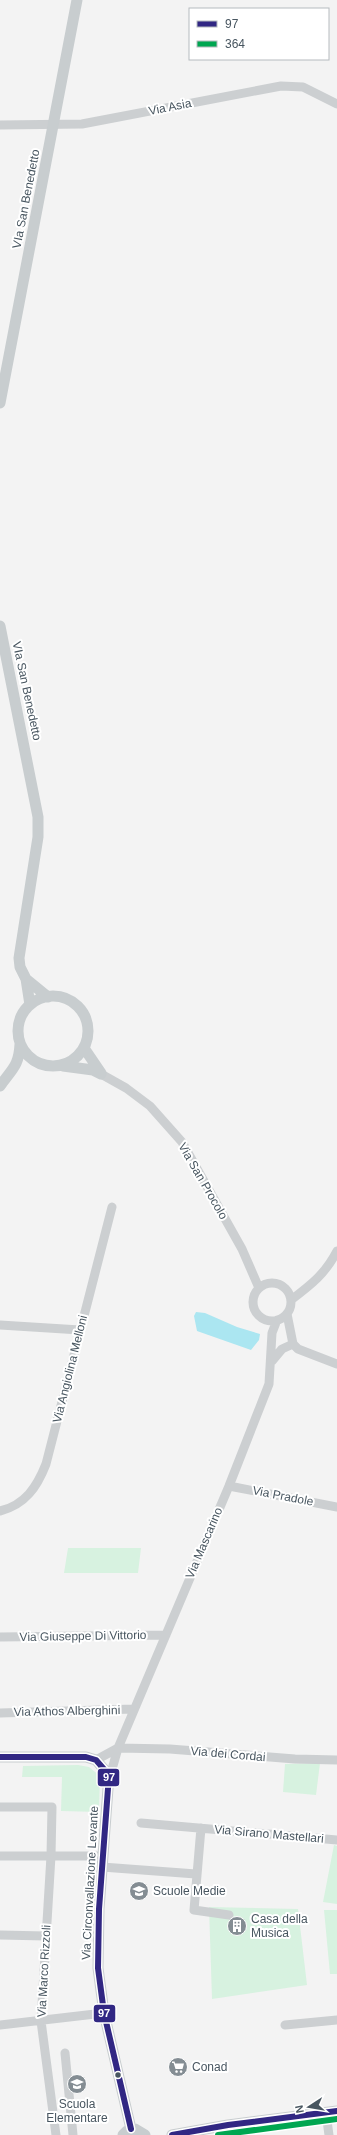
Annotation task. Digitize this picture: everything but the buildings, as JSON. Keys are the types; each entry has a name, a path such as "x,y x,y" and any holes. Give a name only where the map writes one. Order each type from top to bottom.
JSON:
{"main road":[{"name":"VIa San Benedetto","path":"0,403 77,0"},
{"name":"VIa San Benedetto","path":"0,626 38,816 38,837 19,958 20,967 26,979 30,1006"},
{"path":"26,979 48,997 68,1000 83,1012 88,1027 88,1035 84,1048 72,1061 61,1066"},
{"path":"0,1086 13,1070 20,1056 19,1027 21,1018 30,1006 48,997"},
{"path":"20,1044 28,1056 45,1065 93,1070 101,1074"},
{"path":"84,1048 101,1074"},
{"path":"13,1070 37,1062"},
{"path":"0,1757 67,1755 86,1757 96,1760 107,1771 109,1780"},
{"name":"Via Circonvallazione Levante","path":"109,1780 102,1861 97,1953 99,1982 104,2013 127,2132"},
{"path":"172,2135 228,2125 331,2112"},
{"path":"127,2132 139,2130 145,2135"}],"street":[{"name":"Via Asia","path":"0,125 9,127 82,124 281,86 303,87 337,104"},
{"name":"Via San Procolo","path":"101,1074 126,1088 150,1106 182,1142 263,1286"},
{"name":"Via Angiolina Melloni","path":"0,1511 25,1499 34,1490 40,1480 46,1464 112,1207"},
{"path":"290,1296 308,1287 329,1267 337,1251"},
{"path":"278,1318 291,1307 290,1296 279,1284 263,1286 254,1298 255,1309 258,1314 278,1318 289,1327 293,1344 306,1354 337,1364"},
{"name":"Via Mascarino","path":"109,1780 118,1748 229,1486 270,1384 272,1333 278,1318"},
{"path":"0,1325 80,1330"},
{"path":"272,1361 282,1349 293,1344"},
{"name":"Via Pradole","path":"229,1486 337,1507"},
{"name":"Via Giuseppe Di Vittorio","path":"0,1637 166,1635"},
{"name":"Via Athos Alberghini","path":"0,1713 134,1709"},
{"path":"96,1760 118,1748"},
{"name":"Via dei Cordai","path":"118,1748 170,1749 294,1759 337,1760"},
{"name":"Via Marco Rizzoli","path":"0,1808 52,1807 51,1856 41,2021 56,2135"},
{"name":"Via Sirano Mastellari","path":"141,1823 337,1840"},
{"name":"Via Sirano Mastellari","path":"201,1828 194,1910 229,1915"},
{"path":"0,1856 51,1856 102,1861 196,1874"},
{"path":"0,1935 46,1936"},
{"path":"0,2026 104,2013"},
{"path":"286,2025 337,2020"},
{"path":"65,2053 74,2135"},
{"path":"329,2135 331,2112"}],"green space":[{"path":"68,1548 141,1548 138,1573 64,1573"},
{"path":"320,1763 316,1795 283,1792 285,1764"},
{"path":"78,1765 89,1767 100,1776 99,1812 61,1811 62,1777 22,1777 23,1766"},
{"path":"334,1845 337,1846 337,1904 323,1902"},
{"path":"209,1907 298,1909 307,1985 212,1999"},
{"path":"324,1910 337,1910 337,1974 330,1974"}],"water":[{"path":"196,1312 205,1313 237,1327 260,1334 259,1340 251,1350 197,1331 194,1316"}],"transit line":[{"name":"97","path":"0,1757 86,1757 96,1760 109,1775 99,1909 98,1968 104,2013 131,2129"},
{"name":"97","path":"172,2135 228,2125 337,2111"},
{"name":"364","path":"218,2135 337,2119"}],"place":[{"name":"Scuole Medie","path":"139,1891"},
{"name":"Casa della Musica","path":"237,1926"},
{"name":"Conad","path":"178,2067"},
{"name":"Scuola Elementare","path":"77,2084"}]}
